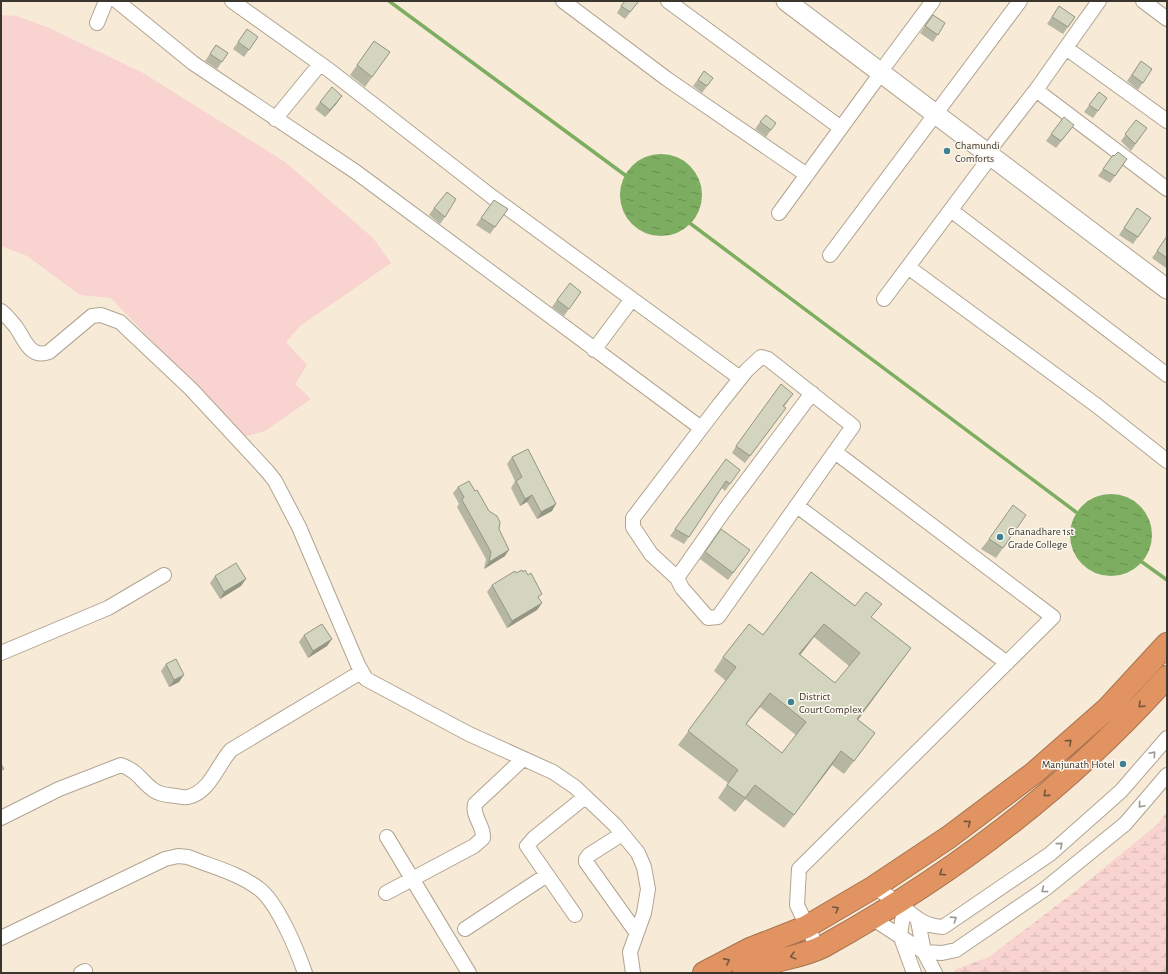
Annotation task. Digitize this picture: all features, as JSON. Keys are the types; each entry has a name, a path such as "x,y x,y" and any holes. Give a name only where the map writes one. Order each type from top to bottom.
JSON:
{"highway":[{"path":"704,973 750,949 806,927 874,887 949,837 1034,773 1108,708 1167,644"},
{"path":"744,973 781,959 818,949 872,918 900,905 1021,816 1072,772 1146,700 1167,677"}],"street":[{"path":"97,23 106,1"},
{"path":"117,1 193,63 356,172 701,428"},
{"path":"232,1 320,64 491,196 740,378"},
{"path":"563,1 667,79 807,175"},
{"path":"668,1 841,128"},
{"path":"786,1 884,68 993,150 1167,274"},
{"path":"805,1 884,68"},
{"path":"779,213 933,1"},
{"path":"830,255 940,110 1020,1"},
{"path":"884,299 952,211 993,150 1099,1"},
{"path":"1143,1 1167,19"},
{"path":"1066,48 1167,121"},
{"path":"275,119 320,64"},
{"path":"1036,90 1167,189"},
{"path":"993,150 1167,289"},
{"path":"952,211 1167,375"},
{"path":"908,268 1096,405 1167,461"},
{"path":"594,350 632,299"},
{"path":"1,311 10,319 27,346 34,352 42,354 49,352 92,316 101,315 120,322 191,389 276,481 299,527 361,672 366,679 469,734 553,772 575,787 622,834 638,853 644,867 648,889 644,913 630,952 633,973"},
{"path":"761,357 768,359 812,393 853,426 718,617 708,618 682,588 677,578 651,554 633,527 633,518 740,378 761,357"},
{"path":"677,578 724,510 812,393"},
{"path":"818,949 806,927 797,905 799,869 1053,617 835,452"},
{"path":"797,506 1007,663"},
{"path":"1,653 108,608 164,575"},
{"path":"1,818 59,789 122,765 134,770 154,791 163,795 188,797 202,789 210,781 224,757 231,750 361,672"},
{"path":"874,887 900,905 918,921 933,926 943,927 1050,854 1121,791 1167,738"},
{"path":"386,893 411,878 474,846 483,838 484,830 474,810 475,804 523,759"},
{"path":"872,918 924,952 942,953 956,950 1045,889 1125,824 1167,775"},
{"path":"575,915 527,846 534,838 585,797"},
{"path":"622,834 589,855 586,862 636,932"},
{"path":"387,837 469,973"},
{"path":"1,938 165,858 178,856 188,857 246,880 270,898 277,908 305,973"},
{"path":"465,929 547,875"},
{"path":"900,905 900,935 914,973"},
{"path":"918,921 924,952 935,973"}],"green space":[{"path":"1,15 16,16 47,27 143,73 285,162 373,238 391,263 300,326 286,342 307,365 295,384 311,399 265,431 243,437 111,298 80,295 27,256 1,246"},
{"path":"1167,812 1167,973 956,973 954,970 989,957 1077,890 1159,823"}],"water":[{"path":"653,154 669,154 684,161 695,172 702,187 702,203 699,211 690,224 677,233 669,236 653,236 638,229 627,218 620,203 620,187 627,172 638,161"},
{"path":"1111,494 1127,498 1140,506 1148,519 1152,535 1148,551 1140,564 1127,572 1111,576 1095,572 1082,564 1074,551 1070,535 1074,519 1082,506 1095,498"}],"building":[{"path":"625,1 639,1 630,12 621,6"},
{"path":"1059,6 1075,17 1068,27 1052,17"},
{"path":"933,15 945,23 938,35 925,26"},
{"path":"247,29 258,37 249,50 238,42"},
{"path":"374,41 390,52 372,77 357,65"},
{"path":"216,45 228,53 222,62 210,54"},
{"path":"1141,61 1152,69 1143,83 1132,75"},
{"path":"704,71 713,78 707,86 698,80"},
{"path":"332,87 342,96 330,110 320,102"},
{"path":"1099,92 1107,98 1098,111 1089,105"},
{"path":"766,115 776,123 771,130 760,122"},
{"path":"1064,117 1074,125 1061,141 1051,134"},
{"path":"1136,120 1147,128 1135,144 1125,134"},
{"path":"1118,152 1127,159 1115,176 1103,169 1113,155 1114,156"},
{"path":"447,192 456,199 445,217 434,208"},
{"path":"494,200 508,209 495,227 481,218"},
{"path":"1137,208 1151,218 1138,237 1124,228"},
{"path":"1167,236 1167,258 1157,251"},
{"path":"570,283 581,292 569,309 557,300"},
{"path":"781,384 793,394 783,406 786,408 750,456 736,446"},
{"path":"528,449 556,504 541,512 532,495 525,499 516,481 522,477 512,457"},
{"path":"726,459 740,470 730,484 726,481 689,537 675,529"},
{"path":"469,481 475,491 477,490 489,511 497,516 500,522 499,529 509,550 489,562 491,552 462,500 464,497 458,487"},
{"name":"Gnanadhare 1st Grade College","path":"1013,505 1026,515 1003,548 989,539"},
{"path":"721,529 750,550 733,573 705,552"},
{"path":"236,563 246,579 224,592 215,576"},
{"path":"522,570 523,572 525,570 528,575 531,573 542,594 538,597 542,603 512,621 492,585 515,571 516,573"},
{"name":"District Court Complex","path":"811,572 855,606 866,592 882,604 871,617 911,648 857,719 875,733 854,761 841,751 794,815 755,785 745,798 727,785 738,770 688,731 736,667 723,657 749,624 763,635","holes":["824,624 860,653 835,683 799,654","770,693 806,722 782,753 746,724"]},
{"path":"322,624 332,639 313,651 304,635"},
{"path":"176,659 184,675 174,680 166,664"}],"waterway":[{"path":"389,1 625,175"},
{"path":"691,224 1076,512"},
{"path":"1142,562 1167,580"}],"place":[{"name":"Chamundi Comforts","path":"947,151"},
{"name":"Gnanadhare 1st Grade College","path":"1000,537"},
{"name":"District Court Complex","path":"791,702"},
{"name":"Manjunath Hotel","path":"1123,764"}]}
